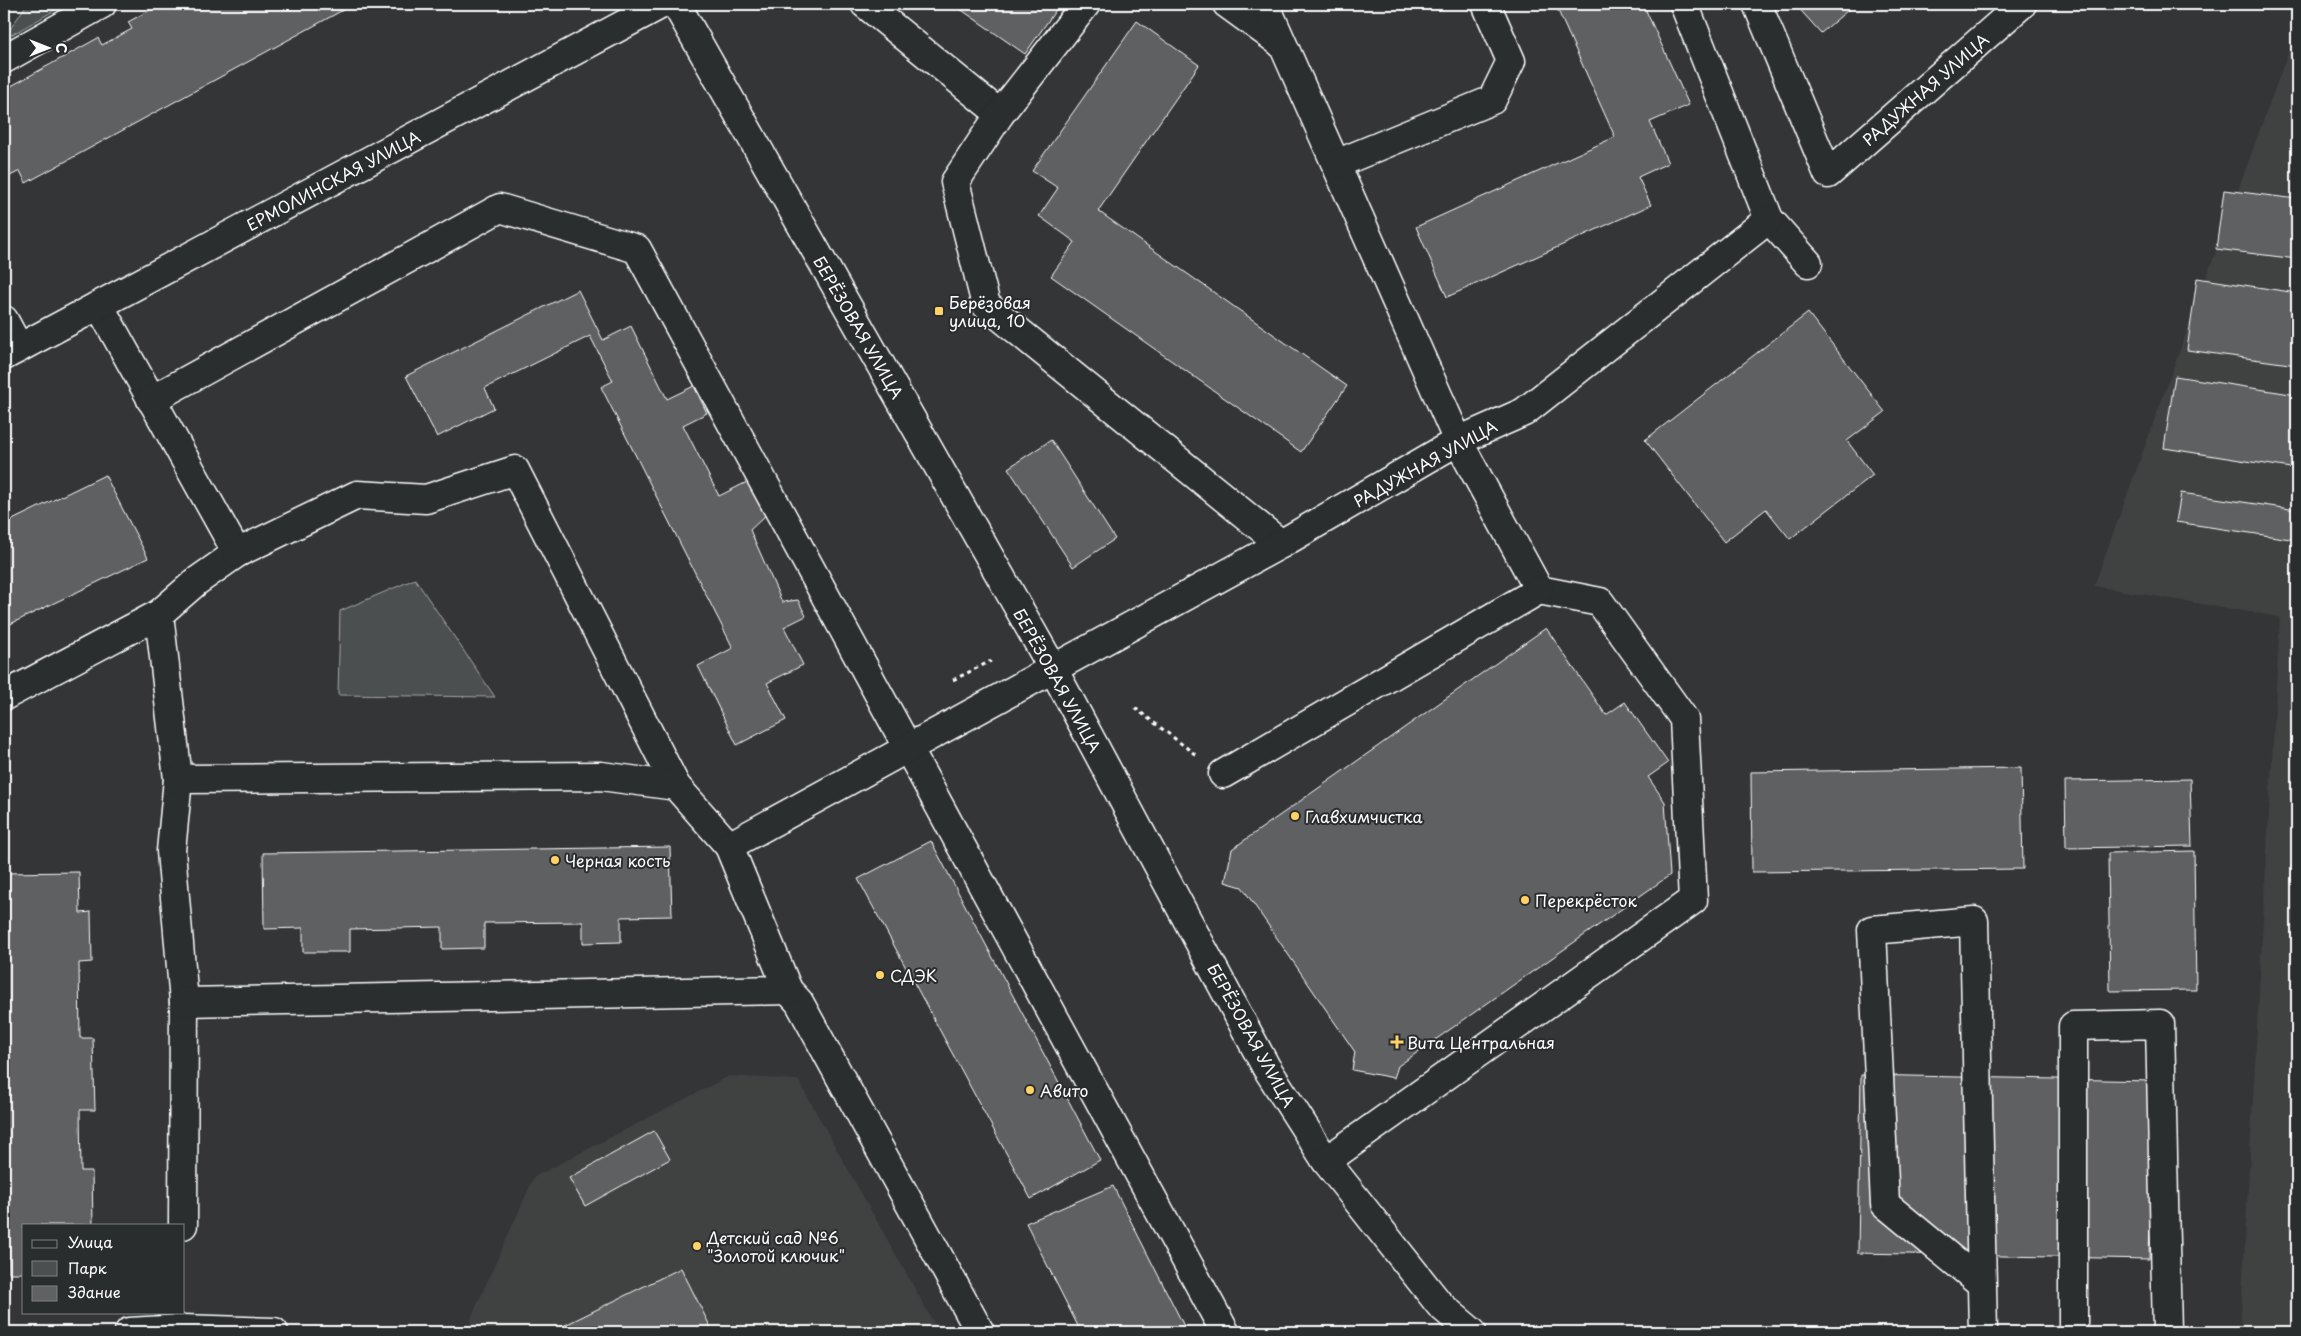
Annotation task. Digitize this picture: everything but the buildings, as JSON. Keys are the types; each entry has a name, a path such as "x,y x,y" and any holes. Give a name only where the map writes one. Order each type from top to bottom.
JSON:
{"street":[{"path":"4,60 102,4"},
{"name":"ЕРМОЛИНСКАЯ УЛИЦА","path":"11,352 662,4"},
{"name":"БЕРЁЗОВАЯ УЛИЦА","path":"676,4 1052,668 1266,1067 1326,1161 1440,1305 1472,1332"},
{"path":"865,4 1000,114"},
{"path":"1086,4 1000,114 955,182 986,305 1281,544"},
{"path":"1227,4 1283,45"},
{"path":"1265,4 1458,441 1540,590"},
{"path":"1336,164 1492,100 1511,61 1486,4"},
{"path":"1684,4 1769,218 1808,263"},
{"name":"РАДУЖНАЯ УЛИЦА","path":"1757,4 1828,174 2022,4"},
{"path":"151,400 500,208 637,249 906,748 1225,1332"},
{"name":"РАДУЖНАЯ УЛИЦА","path":"729,846 1281,544 1458,441 1524,412 1769,218"},
{"path":"99,305 237,553"},
{"path":"4,320 11,352"},
{"path":"4,696 159,614 197,581 237,553 357,495 426,499 515,470 676,786 729,846 788,990 799,1002 980,1332"},
{"path":"1223,774 1540,590 1600,602 1684,719 1693,900 1326,1161"},
{"path":"159,614 178,780 170,851 184,1002 183,1224"},
{"path":"178,780 601,776 676,786"},
{"path":"1982,1284 1885,1204 1872,930 1974,921 1982,1284 1983,1332"},
{"path":"184,1002 788,990"},
{"path":"2074,1332 2073,1026 2160,1024 2167,1332"},
{"path":"129,1332 182,1321 274,1332"}],"path":[{"path":"953,680 995,659"},
{"path":"1135,708 1223,774"}],"shaded area":[{"path":"2297,28 2297,1332 2240,1332 2280,617 2094,586"},
{"name":"Детский сад №6 \"Золотой ключик\"","path":"729,1076 798,1080 939,1332 469,1332 472,1316 534,1177"}],"green space":[{"path":"27,4 66,4 4,39 4,38"},
{"path":"415,579 495,697 338,695 340,611"}],"place":[{"name":"Берёзовая улица, 10","path":"939,311"},
{"name":"Главхимчистка","path":"1295,816"},
{"name":"Черная кость","path":"555,860"},
{"name":"Перекрёсток","path":"1525,900"},
{"name":"СДЭК","path":"880,975"},
{"name":"Вита Центральная","path":"1397,1042"},
{"name":"Авито","path":"1030,1090"},
{"name":"Детский сад №6 \"Золотой ключик\"","path":"697,1246"}]}
